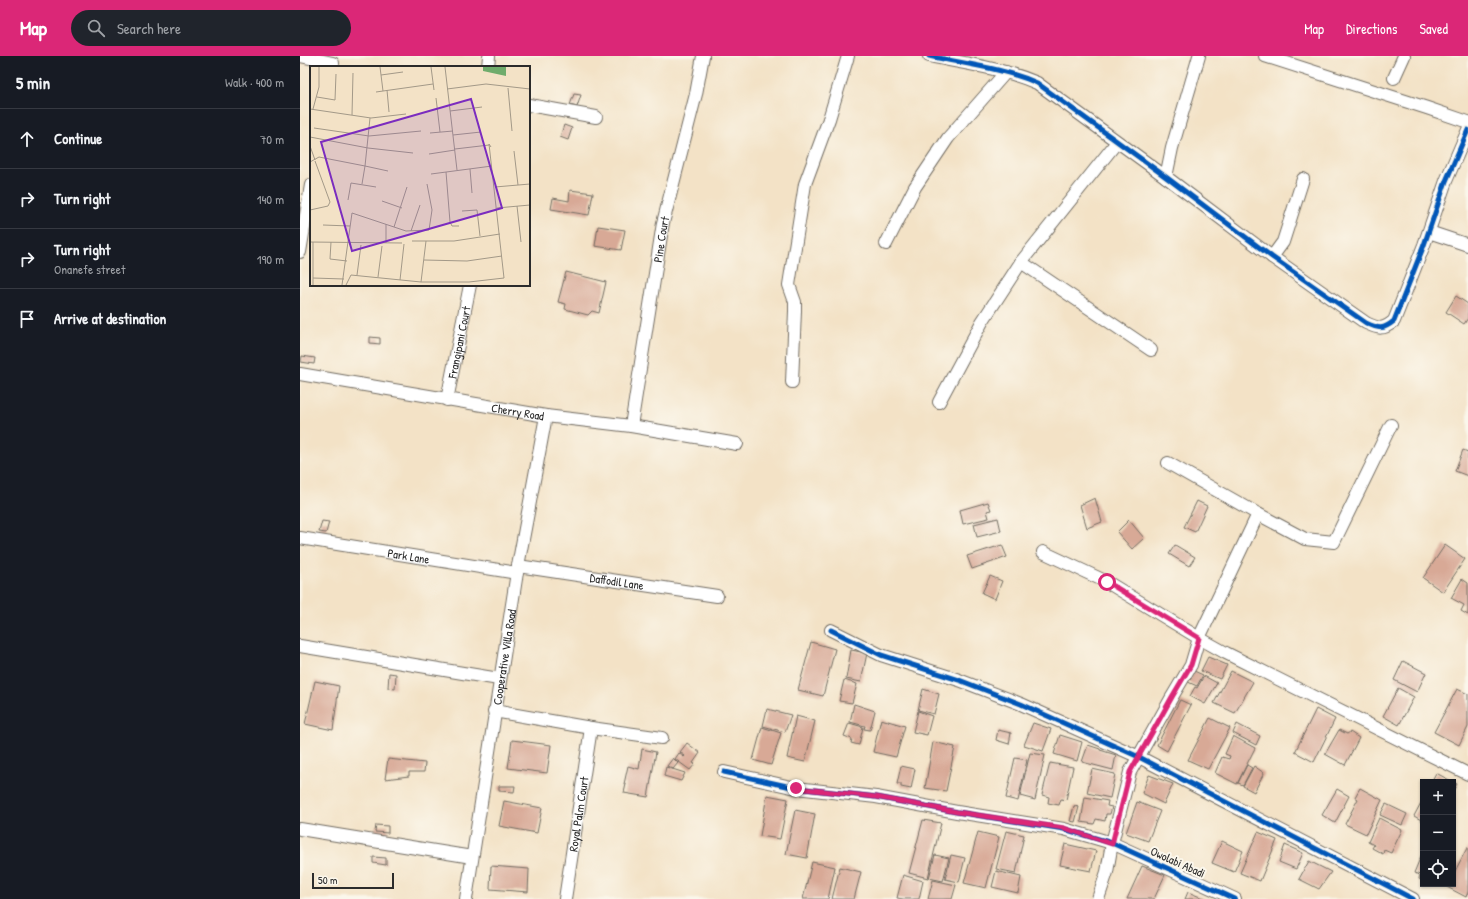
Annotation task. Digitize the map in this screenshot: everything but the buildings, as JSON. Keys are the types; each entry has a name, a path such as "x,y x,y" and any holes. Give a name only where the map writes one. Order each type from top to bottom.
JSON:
{"street":[{"path":"300,56 333,62"},
{"path":"488,66 489,56"},
{"name":"Pine Court","path":"631,426 663,223 696,94 704,56"},
{"path":"792,382 795,311 789,284 802,198 805,184 829,119 848,56"},
{"path":"929,56 1006,72 1020,76 1037,84 1272,256 1366,323 1375,327 1386,328 1394,321 1429,232 1446,181 1468,130"},
{"path":"1166,177 1172,148 1199,56"},
{"path":"1265,56 1468,122"},
{"path":"1394,78 1404,56"},
{"path":"886,244 914,187 948,138 1006,72"},
{"path":"530,105 596,117"},
{"path":"939,402 982,322 1021,262 1117,142"},
{"path":"1272,256 1283,242 1303,179"},
{"path":"300,252 303,215 310,189"},
{"path":"1429,232 1468,245"},
{"path":"1021,262 1151,350"},
{"name":"Frangipani Court","path":"447,400 470,286"},
{"name":"Cherry Road","path":"300,374 546,416 631,426 737,444"},
{"name":"Cooperative Villa Road","path":"466,899 499,679 546,416"},
{"path":"1168,463 1305,539 1334,542 1391,425"},
{"path":"1098,899 1107,872 1112,844 1130,772 1191,665 1199,638 1258,514"},
{"name":"Park Lane","path":"300,538 518,570"},
{"path":"1043,552 1107,582 1199,638 1233,656 1468,774"},
{"name":"Daffodil Lane","path":"518,570 716,596"},
{"path":"831,630 881,655 959,680 1022,704 1139,757 1413,899"},
{"path":"300,646 499,679"},
{"path":"494,711 591,728 662,738"},
{"name":"Royal Palm Court","path":"565,899 591,728"},
{"name":"Owolabi Abadi","path":"724,772 796,788 876,797 957,812 1064,828 1112,844 1235,899"},
{"path":"300,829 472,857"}],"cycle path":[{"path":"929,56 997,70 1037,83 1166,177 1272,257 1366,323 1381,328 1394,321 1424,245 1446,181 1468,130"},
{"path":"831,630 881,655 959,680 1021,704 1139,757 1413,899"},
{"path":"724,772 796,788 876,797 1064,829 1112,843 1235,899"}],"route":[{"path":"796,788 876,797 957,812 1064,828 1112,844 1130,772 1191,665 1199,638 1107,582"}]}
